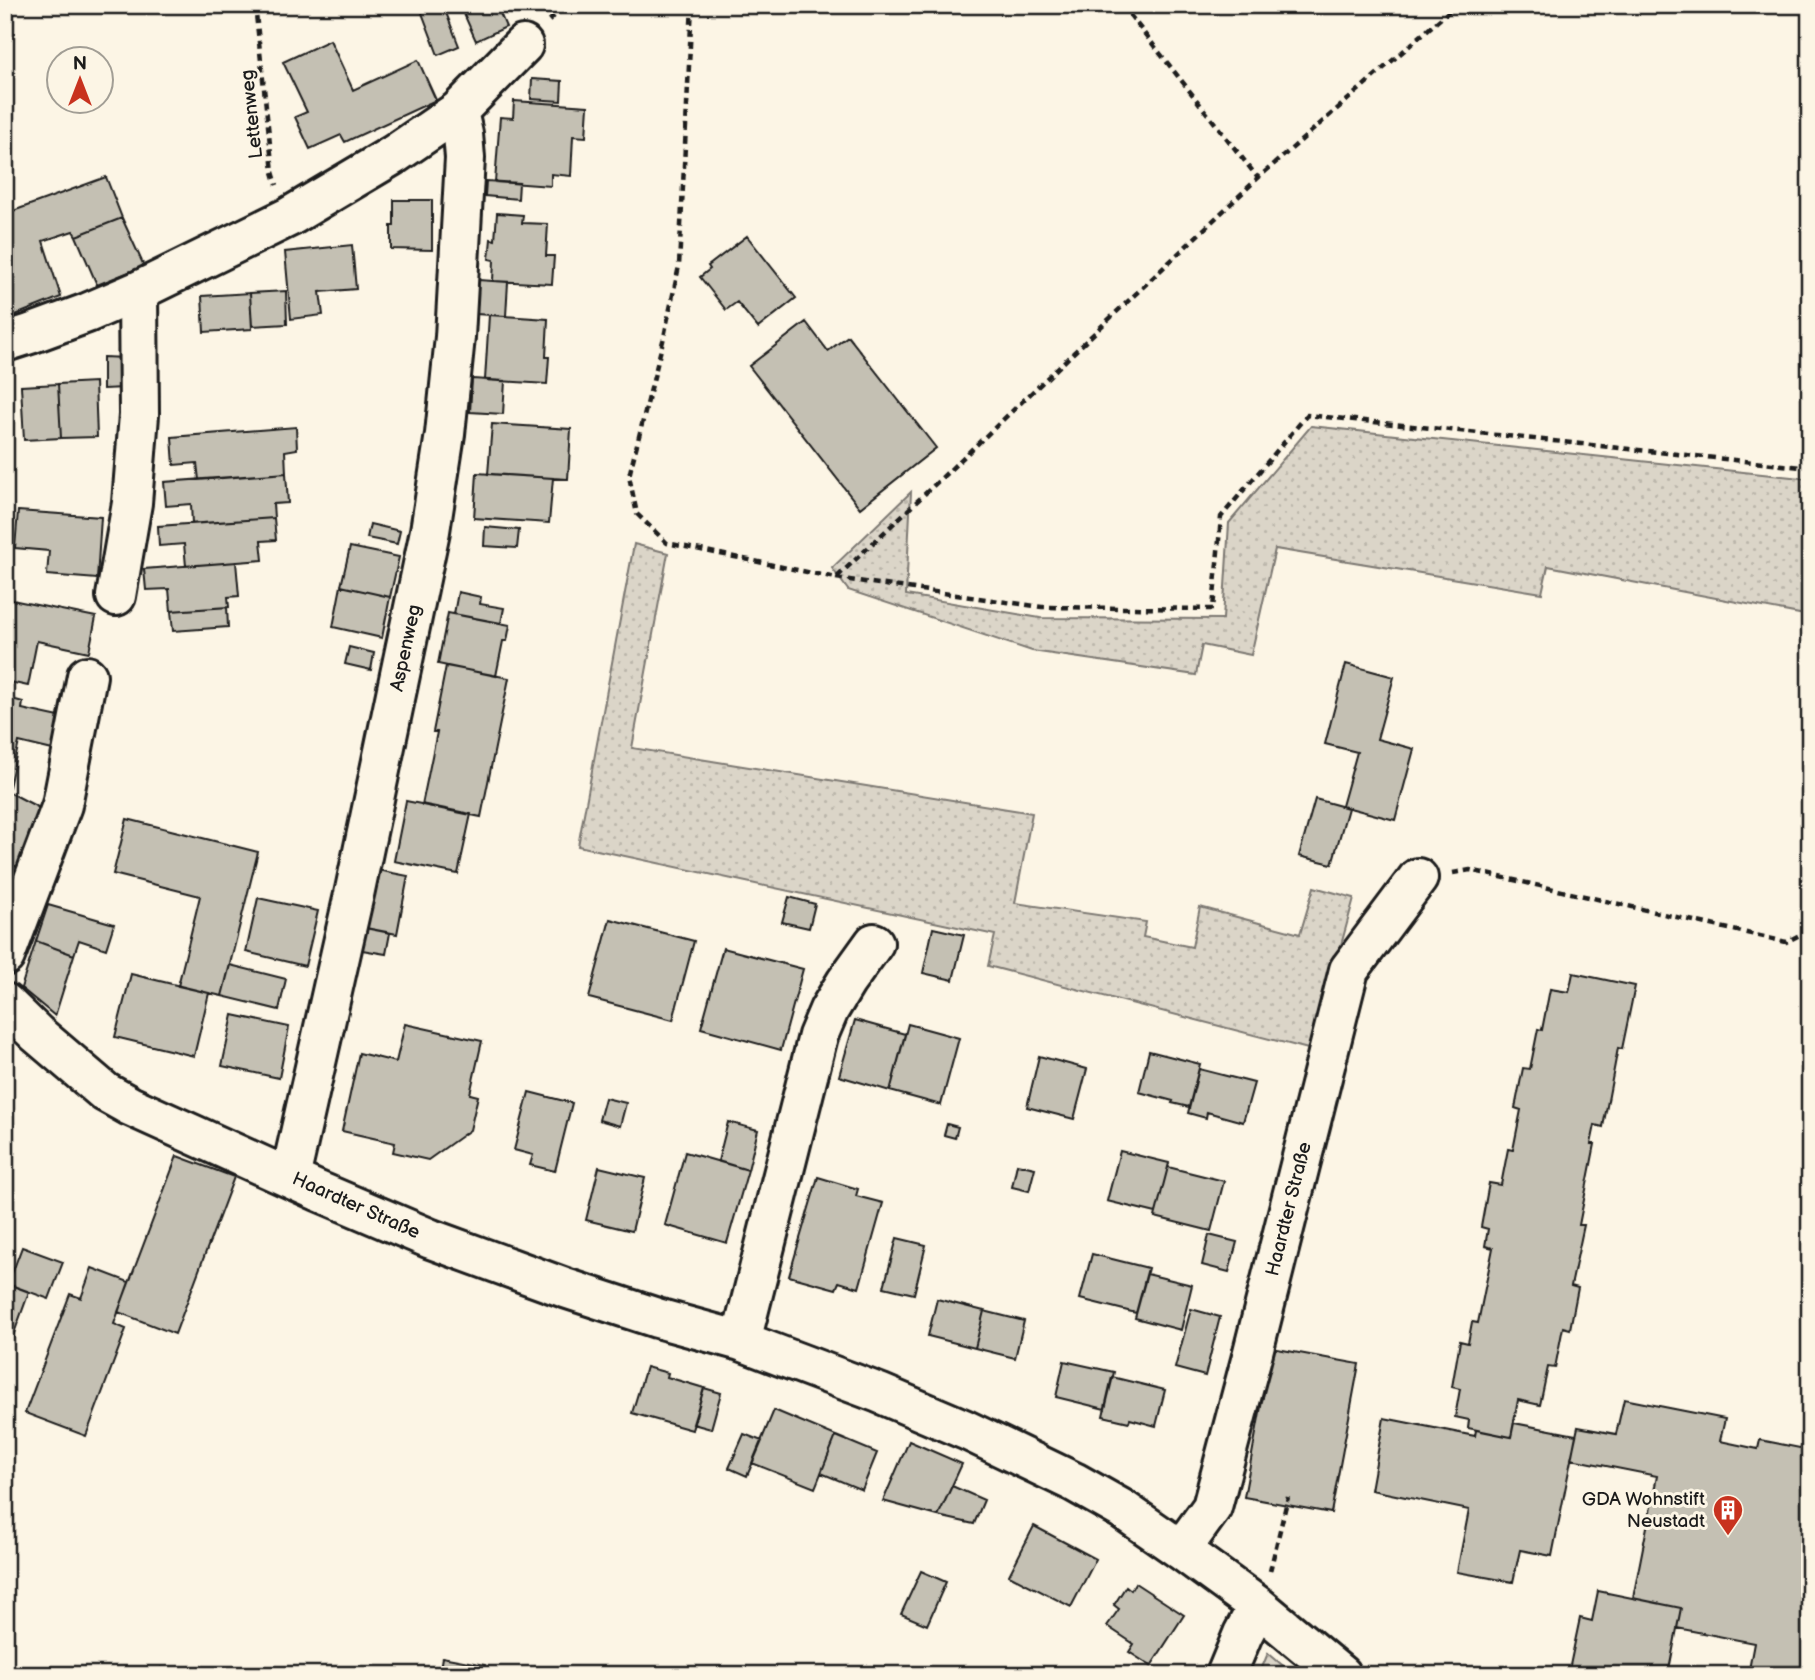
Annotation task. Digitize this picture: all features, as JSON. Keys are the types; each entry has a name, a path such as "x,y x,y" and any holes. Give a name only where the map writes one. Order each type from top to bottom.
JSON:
{"street":[{"path":"5,342 64,322 138,291 289,216 394,154 458,111 523,45"},
{"name":"Aspenweg","path":"290,1178 355,890 430,531 445,434 455,337 465,158 458,111"},
{"path":"116,596 132,503 139,415 138,291"},
{"path":"5,956 62,805 86,676"},
{"name":"Haardter Straße","path":"1181,1550 1212,1507 1349,970 1418,878"},
{"path":"741,1341 818,1036 834,1000 874,943"},
{"name":"Haardter Straße","path":"5,1003 104,1092 290,1178 431,1239 565,1288 657,1318 741,1341 878,1393 1031,1460 1122,1509 1181,1550 1263,1591 1341,1675"},
{"path":"1226,1675 1263,1591"}],"path":[{"name":"Lettenweg","path":"255,5 273,172 289,216"},
{"path":"692,5 679,267 629,476 636,514 667,543 836,578 1042,607 1213,610 1221,517 1307,415 1810,468"},
{"path":"1122,5 1258,178"},
{"path":"836,578 1258,178 1456,5"},
{"path":"1418,878 1470,870 1786,942 1809,930 1810,925"},
{"path":"1263,1591 1288,1497"}],"green space":[{"path":"1311,426 1810,479 1810,616 1548,566 1542,593 1275,549 1251,655 1202,645 1196,675 1032,651 848,590 832,568 911,492 906,595 1040,618 1223,619 1229,523"},
{"path":"634,544 668,553 632,748 1032,813 1015,903 1146,922 1143,937 1192,947 1200,907 1300,934 1314,887 1354,898 1312,1050 988,966 995,935 578,846"},
{"path":"1268,1653 1294,1675 1259,1675"}],"building":[{"path":"419,5 443,5 459,46 438,55"},
{"path":"460,5 502,5 503,9 499,11 506,27 476,41"},
{"path":"330,40 353,90 418,60 436,100 345,142 341,135 310,149 295,117 307,112 283,62"},
{"path":"532,79 562,81 561,101 531,99"},
{"path":"514,101 588,106 586,137 573,136 571,176 551,174 551,186 495,182 500,117 513,118"},
{"path":"106,177 122,218 76,236 73,231 43,241 61,297 8,318 5,310 5,214"},
{"path":"486,181 519,183 518,199 485,196"},
{"path":"394,200 432,200 432,250 391,249"},
{"path":"497,213 523,215 522,223 548,224 546,256 554,256 552,284 493,281 494,260 489,259 491,239 495,240"},
{"path":"122,218 144,266 97,285 76,236"},
{"path":"747,236 796,298 758,328 737,302 726,310 700,277 710,269 708,266"},
{"path":"352,245 356,289 320,292 323,315 291,319 285,252"},
{"path":"478,280 508,282 506,316 476,314"},
{"path":"286,291 287,324 252,326 250,293"},
{"path":"250,293 252,329 204,332 202,296"},
{"path":"489,315 548,319 547,384 485,380"},
{"path":"806,322 828,351 848,336 936,448 860,508 749,366"},
{"path":"103,357 126,358 125,388 103,389"},
{"path":"472,379 505,381 503,414 470,412"},
{"path":"95,382 97,437 61,438 58,384"},
{"path":"58,384 61,438 24,440 21,386"},
{"path":"492,424 571,429 568,479 488,474"},
{"path":"296,427 297,449 285,451 286,473 199,480 197,463 174,465 172,437"},
{"path":"286,473 288,503 273,504 274,518 192,524 191,504 166,506 164,482"},
{"path":"477,473 553,478 549,523 474,518"},
{"path":"18,511 101,517 97,579 47,575 49,551 15,548"},
{"path":"274,518 276,540 261,541 263,560 186,566 184,544 159,546 158,526"},
{"path":"370,524 400,531 397,544 367,538"},
{"path":"485,527 519,530 517,548 484,546"},
{"path":"350,547 399,557 390,597 341,586"},
{"path":"236,562 239,596 228,597 229,607 171,611 169,589 146,590 144,569"},
{"path":"341,586 390,597 382,638 333,627"},
{"path":"458,592 481,597 480,604 504,608 501,623 454,614"},
{"path":"7,599 96,617 89,652 37,641 28,686 5,681"},
{"path":"227,607 228,627 173,631 171,611"},
{"path":"448,613 510,625 507,641 503,641 496,676 438,664"},
{"path":"349,647 374,653 371,670 345,664"},
{"path":"1346,664 1394,677 1377,739 1414,749 1395,820 1342,806 1357,752 1325,744"},
{"path":"446,666 509,678 481,817 422,805 437,732 433,732"},
{"path":"5,697 23,702 22,709 73,720 65,753 19,742 9,787 5,786"},
{"path":"7,791 53,815 24,871 5,861"},
{"path":"1315,799 1348,808 1332,864 1299,856"},
{"path":"406,801 471,814 458,874 394,861"},
{"path":"127,819 258,852 222,996 178,986 200,896 113,874"},
{"path":"5,861 29,873 5,919"},
{"path":"377,870 408,876 397,934 366,928"},
{"path":"789,897 815,904 809,928 782,922"},
{"path":"258,898 318,911 305,966 246,952"},
{"path":"48,905 114,924 106,949 79,940 74,955 36,941"},
{"path":"610,919 694,941 673,1020 589,998"},
{"path":"360,927 390,933 386,954 356,949"},
{"path":"933,928 964,935 953,980 923,973"},
{"path":"36,941 74,955 55,1016 21,988"},
{"path":"723,948 803,969 781,1050 701,1028"},
{"path":"230,965 286,979 279,1010 222,996"},
{"path":"1573,973 1635,986 1622,1049 1618,1048 1603,1127 1595,1125 1591,1144 1595,1144 1579,1225 1584,1225 1571,1286 1578,1288 1570,1329 1563,1327 1555,1368 1548,1367 1540,1405 1518,1400 1511,1437 1468,1428 1469,1420 1455,1417 1460,1389 1452,1387 1460,1341 1468,1343 1472,1322 1478,1323 1493,1248 1485,1246 1488,1229 1481,1227 1489,1183 1501,1185 1508,1149 1513,1150 1521,1110 1515,1108 1523,1068 1530,1069 1538,1029 1542,1030 1550,989 1569,992"},
{"path":"131,974 209,993 194,1056 115,1037"},
{"path":"233,1015 289,1027 279,1078 222,1066"},
{"path":"855,1020 905,1034 890,1091 839,1076"},
{"path":"405,1024 482,1041 470,1094 478,1096 470,1130 428,1160 393,1152 395,1143 342,1131 359,1053 396,1062"},
{"path":"908,1024 959,1038 941,1105 890,1091"},
{"path":"1149,1051 1200,1064 1189,1107 1139,1092"},
{"path":"1039,1056 1087,1069 1074,1119 1027,1107"},
{"path":"1199,1069 1254,1083 1243,1122 1207,1112 1206,1118 1188,1113"},
{"path":"529,1092 572,1103 555,1171 530,1165 533,1155 514,1150"},
{"path":"605,1098 626,1103 620,1126 599,1120"},
{"path":"728,1122 758,1130 748,1170 718,1161"},
{"path":"947,1124 958,1127 955,1138 944,1135"},
{"path":"1120,1151 1169,1163 1156,1213 1107,1201"},
{"path":"685,1152 748,1170 727,1243 665,1225"},
{"path":"177,1156 234,1177 175,1334 118,1312"},
{"path":"1017,1164 1035,1168 1029,1191 1012,1187"},
{"path":"599,1167 645,1178 632,1231 586,1220"},
{"path":"1168,1167 1224,1181 1211,1231 1155,1217"},
{"path":"818,1177 858,1189 856,1196 883,1203 859,1288 839,1282 836,1289 789,1276"},
{"path":"1209,1235 1237,1242 1229,1272 1202,1265"},
{"path":"897,1238 926,1245 914,1294 884,1287"},
{"path":"22,1247 63,1262 49,1299 8,1284"},
{"path":"1092,1254 1148,1268 1136,1313 1080,1299"},
{"path":"92,1268 129,1282 114,1324 126,1329 86,1436 25,1413 70,1294 81,1298"},
{"path":"1147,1274 1192,1285 1181,1330 1135,1318"},
{"path":"5,1283 29,1292 5,1358"},
{"path":"937,1299 984,1311 975,1348 928,1336"},
{"path":"1191,1309 1220,1317 1205,1376 1175,1368"},
{"path":"984,1311 1024,1321 1015,1358 975,1348"},
{"path":"1272,1348 1359,1364 1331,1513 1244,1497"},
{"path":"1064,1361 1114,1372 1105,1409 1056,1397"},
{"path":"646,1367 668,1373 667,1377 704,1388 692,1430 632,1413"},
{"path":"1112,1377 1165,1390 1156,1426 1103,1416"},
{"path":"704,1388 721,1393 711,1429 693,1424"},
{"name":"GDA Wohnstift Neustadt","path":"1624,1399 1725,1419 1720,1441 1758,1449 1760,1440 1810,1450 1810,1675 1748,1675 1754,1643 1677,1628 1681,1608 1633,1598 1657,1476 1571,1459 1578,1427 1616,1434"},
{"path":"774,1410 836,1436 815,1488 752,1463"},
{"path":"1384,1418 1475,1436 1476,1430 1511,1437 1514,1423 1576,1435 1552,1556 1520,1550 1513,1582 1457,1572 1469,1510 1371,1490"},
{"path":"744,1434 762,1441 747,1476 729,1468"},
{"path":"836,1436 877,1453 862,1490 821,1473"},
{"path":"909,1441 962,1464 938,1516 883,1501"},
{"path":"952,1486 984,1500 974,1524 938,1516"},
{"path":"1034,1526 1096,1559 1071,1607 1009,1575"},
{"path":"921,1571 946,1582 927,1625 901,1614"},
{"path":"1135,1583 1184,1615 1151,1666 1129,1652 1134,1644 1107,1626 1119,1609 1114,1605 1126,1586 1131,1590"},
{"path":"1598,1591 1681,1608 1668,1675 1568,1675 1580,1618 1592,1621"},
{"path":"442,1657 485,1665 483,1675 439,1675"},
{"path":"161,1668 197,1675 159,1675"},
{"path":"199,1668 233,1675 197,1675"}],"place":[{"name":"GDA Wohnstift Neustadt","path":"1728,1537"}]}
